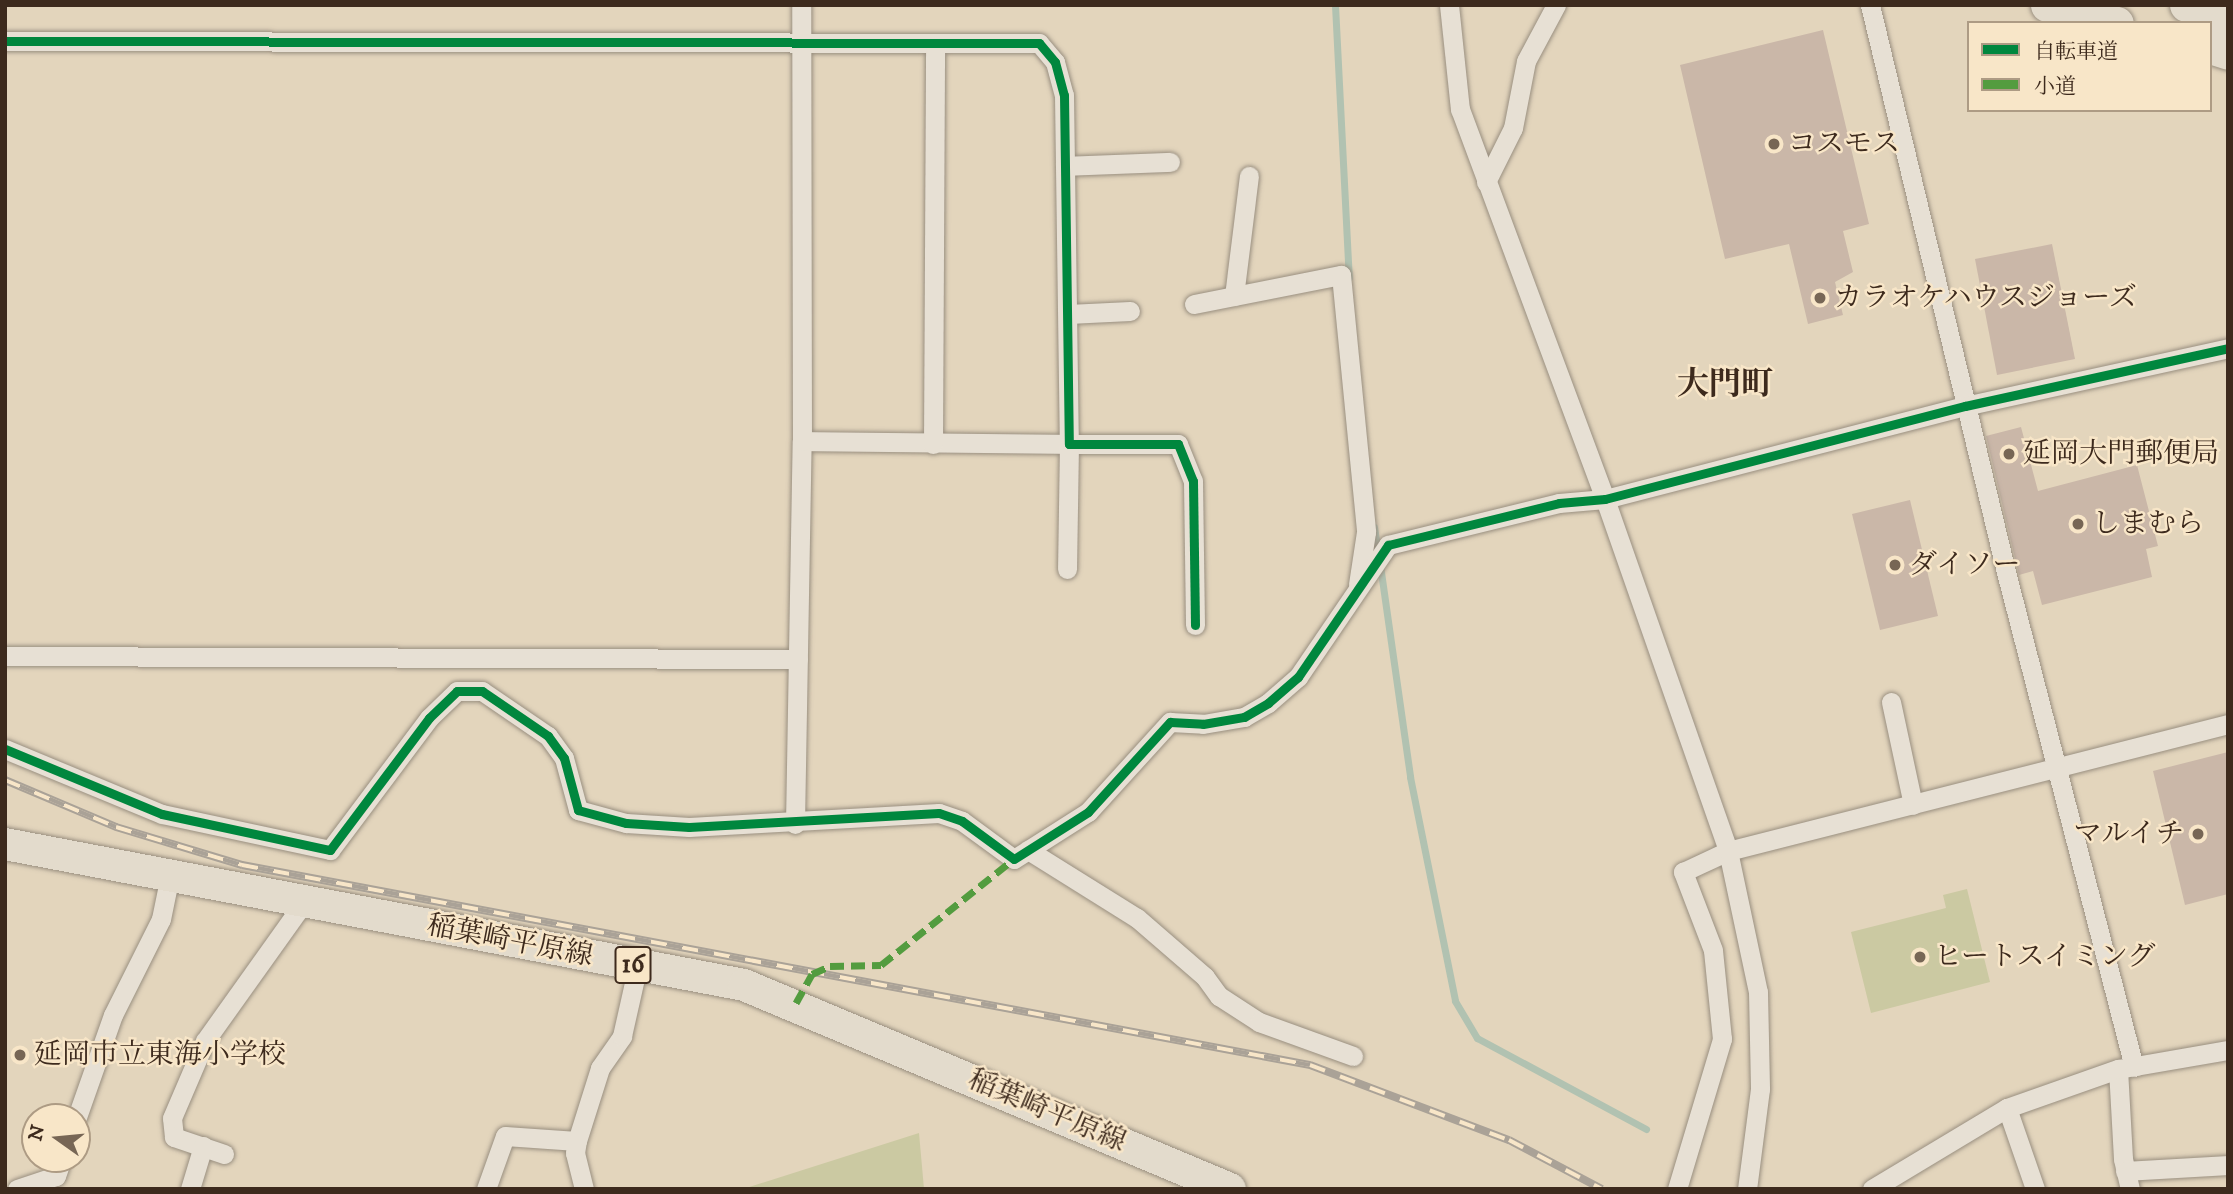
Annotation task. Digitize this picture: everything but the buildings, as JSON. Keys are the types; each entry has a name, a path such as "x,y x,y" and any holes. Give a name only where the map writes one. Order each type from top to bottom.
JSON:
{"highway":[{"path":"2047,5 2109,21"},
{"path":"2186,5 2223,25 2228,53"}],"main road":[{"name":"稲葉崎平原線","path":"5,844 744,985 796,1003 1230,1189"}],"street":[{"path":"795,824 802,441 801,5"},
{"path":"1450,5 1460,109 1605,499 1728,851 1758,992 1760,1089 1747,1189"},
{"path":"1486,182 1513,128 1526,61 1556,5"},
{"path":"1870,5 1965,406 2056,767 2126,1068 2128,1180 2228,1165"},
{"path":"5,41 802,43 935,46 1039,43 1055,62 1064,94 1069,444 1067,569"},
{"path":"933,444 935,46"},
{"path":"1065,166 1170,162"},
{"path":"1234,296 1249,176"},
{"path":"1194,304 1340,275 1366,532 1362,583"},
{"path":"1068,314 1130,311"},
{"path":"5,749 162,814 330,850 429,718 457,691 482,691 548,736 564,758 578,810 626,823 664,825 795,824 939,813 962,821 1014,859 1088,812 1170,723 1203,724 1244,717 1268,703 1298,677 1388,545 1559,503 1605,499 1965,406 2228,348"},
{"path":"802,441 1178,444 1193,481 1195,625"},
{"path":"5,656 798,659"},
{"path":"1891,702 1913,805"},
{"path":"1677,1189 1722,1039 1713,950 1683,872 1728,851 2228,724"},
{"path":"1028,850 1137,918 1205,977 1219,996 1259,1022 1353,1056"},
{"path":"82,1103 113,1015 161,919 170,875"},
{"path":"224,1154 174,1137 172,1118 205,1041 306,901"},
{"path":"584,1189 575,1153 577,1142 600,1068 622,1036 638,965"},
{"path":"1872,1189 2007,1108 2126,1068 2228,1050"},
{"path":"2007,1108 2035,1189"},
{"path":"486,1189 505,1136 577,1142"},
{"path":"190,1189 203,1146"},
{"path":"18,1189 56,1176 57,1173"}],"shaded area":[{"name":"ヒートスイミング","path":"1967,889 1990,982 1871,1013 1851,932 1946,908 1943,895"},
{"path":"919,1133 924,1189 743,1189"}],"waterway":[{"path":"1335,5 1349,278"},
{"path":"1374,527 1378,553"},
{"path":"1380,565 1410,777 1455,1001 1477,1038 1646,1129"}],"railway":[{"path":"5,780 116,827 242,865 1310,1065 1509,1140 1602,1189"}],"marked path":[{"path":"796,1003 812,974 830,966 881,965 1014,859"}],"cycle path":[{"path":"5,41 1039,43 1055,62 1064,95 1069,444 1178,444 1193,481 1195,625"},
{"path":"5,749 162,814 330,850 429,718 457,691 482,691 548,736 564,758 578,810 626,823 689,827 939,813 962,821 1014,859 1088,812 1170,722 1203,724 1244,717 1268,703 1298,677 1388,545 1559,503 1605,499 1965,406 2228,348"}],"place":[{"name":"コスモス","path":"1774,144"},
{"name":"カラオケハウスジョーズ","path":"1820,298"},
{"name":"延岡大門郵便局","path":"2009,454"},
{"name":"しまむら","path":"2078,524"},
{"name":"ダイソー","path":"1895,565"},
{"name":"マルイチ","path":"2198,834"},
{"name":"ヒートスイミング","path":"1920,957"},
{"name":"延岡市立東海小学校","path":"20,1055"}],"district":[{"name":"大門町","path":"1725,385"}]}
